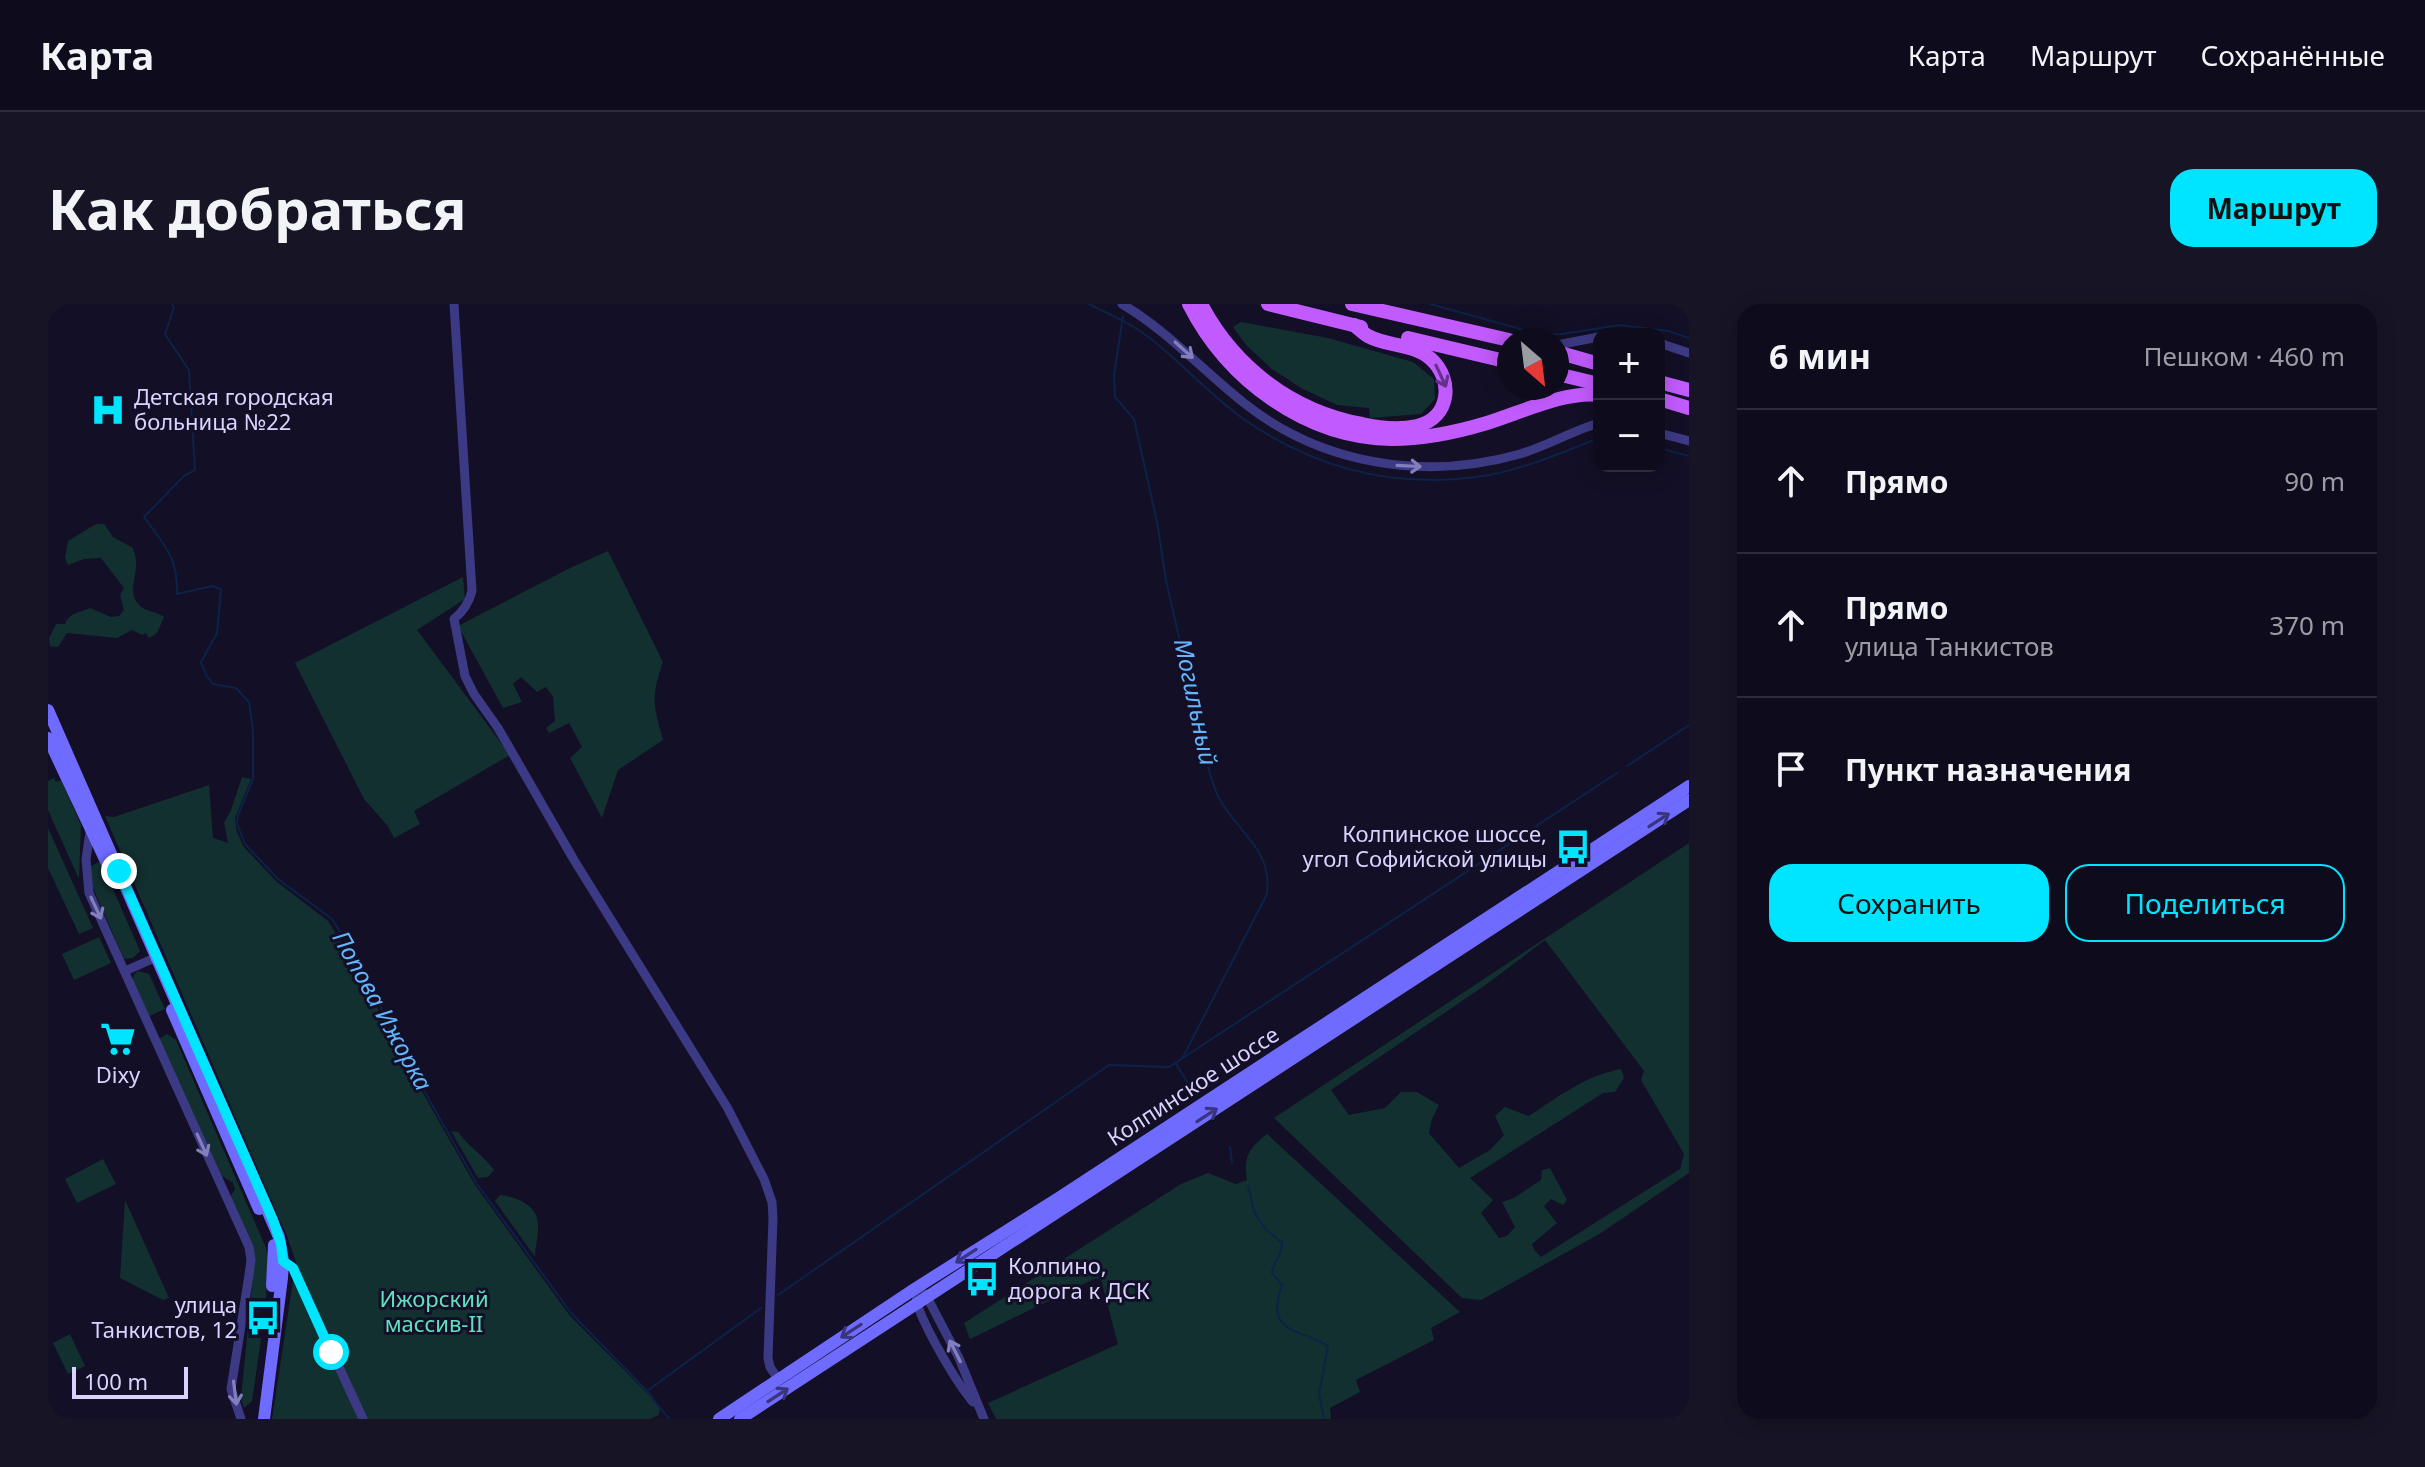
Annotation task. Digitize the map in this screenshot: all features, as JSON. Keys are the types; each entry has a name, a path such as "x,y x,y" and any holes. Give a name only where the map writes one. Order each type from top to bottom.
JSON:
{"main road":[{"path":"1189,304 1213,335 1253,372 1285,395 1316,411 1348,422 1388,428 1420,425 1435,416 1446,399 1446,388 1444,377 1431,358 1419,350 1369,337 1354,325"},
{"path":"1201,304 1224,358 1245,379 1278,404 1328,427 1368,437 1390,439 1438,435 1570,398 1593,396"},
{"path":"1268,304 1497,359"},
{"path":"1352,304 1497,337"},
{"path":"1375,304 1406,317"},
{"path":"1569,355 1593,362"},
{"path":"1569,377 1593,383"},
{"path":"1665,384 1689,390"},
{"path":"1662,400 1689,408"},
{"path":"48,710 274,1245 273,1277 255,1419"},
{"path":"48,738 90,832 153,959 180,1002 281,1244 283,1261 264,1419"},
{"name":"Колпинское шоссе","path":"719,1419 1689,786"},
{"name":"Колпинское шоссе","path":"740,1419 1689,800"}],"street":[{"path":"454,304 472,591 462,613 454,619 465,676 574,860 727,1107 764,1179 772,1202 773,1218 768,1358 778,1379"},
{"path":"1122,304 1176,342 1228,390 1265,418 1301,439 1358,459 1410,467 1480,463 1538,448 1593,425"},
{"path":"1569,343 1593,338"},
{"path":"1665,345 1689,353"},
{"path":"1665,435 1689,441"},
{"path":"90,832 86,859 89,893 249,1247 251,1260 231,1389 241,1419"},
{"path":"125,971 153,959"},
{"path":"283,1261 293,1268 363,1419"},
{"path":"916,1288 959,1358 984,1419"}],"green space":[{"path":"1241,322 1328,338 1413,362 1434,379 1435,399 1421,414 1370,418 1369,408 1337,405 1301,388 1272,369 1247,346 1233,327"},
{"path":"96,524 104,524 113,537 133,548 136,601 143,608 164,617 157,633 149,638 146,633 142,635 132,630 117,638 67,633 58,647 50,646 49,638 56,624 65,624 75,613 90,608 111,617 119,616 124,610 120,595 124,588 101,558 84,559 68,565 65,558 68,541"},
{"path":"608,551 663,662 655,701 663,740 618,770 602,818 570,758 582,747 569,723 549,733 546,728 555,721 553,697 546,687 537,692 521,677 513,684 522,702 503,708 458,626"},
{"path":"463,577 465,599 417,630 510,755 414,811 420,824 394,838 364,799 295,663"},
{"name":"Ижорский массив-II","path":"242,777 251,779 235,818 243,846 277,882 328,921 355,964 403,1058 475,1185 570,1316 649,1395 660,1409 659,1415 650,1419 366,1419 303,1283 287,1236 105,816 114,817 209,785 213,838 228,843 224,823"},
{"path":"54,778 56,782 61,780 81,825 79,879 48,810 48,781"},
{"path":"48,828 93,928 79,934 48,868"},
{"path":"1689,843 1689,1173 1601,1233 1481,1300 1462,1298 1274,1118","holes":["1545,940 1644,1071 1641,1080 1684,1154 1680,1169 1541,1257 1532,1244 1557,1223 1544,1206 1551,1199 1563,1205 1567,1200 1550,1168 1542,1170 1541,1180 1514,1198 1502,1202 1515,1227 1507,1236 1499,1238 1481,1213 1493,1200 1470,1178 1603,1093 1615,1092 1624,1078 1621,1069 1584,1081 1529,1116 1505,1107 1495,1116 1504,1135 1490,1150 1459,1168 1429,1133 1439,1105 1417,1092 1401,1092 1385,1108 1349,1115 1331,1090 1487,984"]},
{"path":"99,862 140,951 133,958 124,959 93,888 91,866"},
{"path":"99,937 111,963 74,980 62,954"},
{"path":"138,971 149,974 165,1009 149,1016 133,980"},
{"path":"167,1034 176,1040 266,1248 266,1299 256,1315 261,1339 252,1401 244,1408 241,1399 254,1265 229,1199 235,1189 233,1183 222,1176 159,1039"},
{"path":"451,1131 458,1132 490,1165 494,1170 488,1177 478,1178"},
{"path":"1267,1134 1460,1312 1431,1328 1434,1340 1356,1380 1360,1392 1330,1408 1331,1419 996,1419 988,1403 1118,1344 1101,1280 1096,1278 970,1339 964,1323 1181,1184 1208,1173 1236,1184 1247,1180 1249,1154"},
{"path":"103,1159 116,1184 77,1203 65,1179"},
{"path":"500,1195 519,1200 530,1207 537,1217 535,1257 495,1201"},
{"path":"125,1200 169,1298 163,1300 120,1278"},
{"path":"294,1274 360,1419 272,1419"},
{"path":"70,1334 85,1366 68,1374 53,1343"}],"waterway":[{"name":"Попова Ижорка","path":"172,304 174,308 165,334 189,370 195,470 184,476 144,517 173,561 177,594 212,586 221,589 217,633 201,662 213,684 236,688 249,702 253,730 253,779 237,824 245,844 278,879 332,919 357,959 405,1057 477,1184 571,1313 647,1391 669,1419"},
{"path":"1089,304 1143,333 1245,420 1273,438 1331,464 1392,478 1456,479 1503,472 1593,440"},
{"path":"1430,304 1542,335 1620,325 1668,331 1689,338"},
{"name":"Могильный","path":"1123,317 1114,374 1115,397 1134,419 1157,522 1166,580 1210,774 1219,798 1265,865 1267,879 1267,894 1183,1057"},
{"path":"1665,450 1689,456"},
{"path":"1627,766 1689,725"},
{"path":"778,1295 1109,1065 1169,1067 1617,773"},
{"path":"1176,1064 1190,1086"},
{"path":"1230,1147 1232,1162"},
{"name":"Могильный","path":"1248,1186 1258,1218 1282,1243 1272,1273 1282,1285 1278,1301 1281,1322 1328,1346 1319,1394 1324,1419"},
{"path":"647,1391 761,1308"}],"place":[{"name":"Детская городская больница №22","path":"108,410"},
{"name":"Колпинское шоссе, угол Софийской улицы","path":"1573,847"},
{"name":"Dixy","path":"118,1039"},
{"name":"Колпино, дорога к ДСК","path":"982,1279"},
{"name":"улица Танкистов, 12","path":"263,1318"}],"route":[{"path":"119,871 273,1220 283,1261 293,1268 331,1352"}]}
